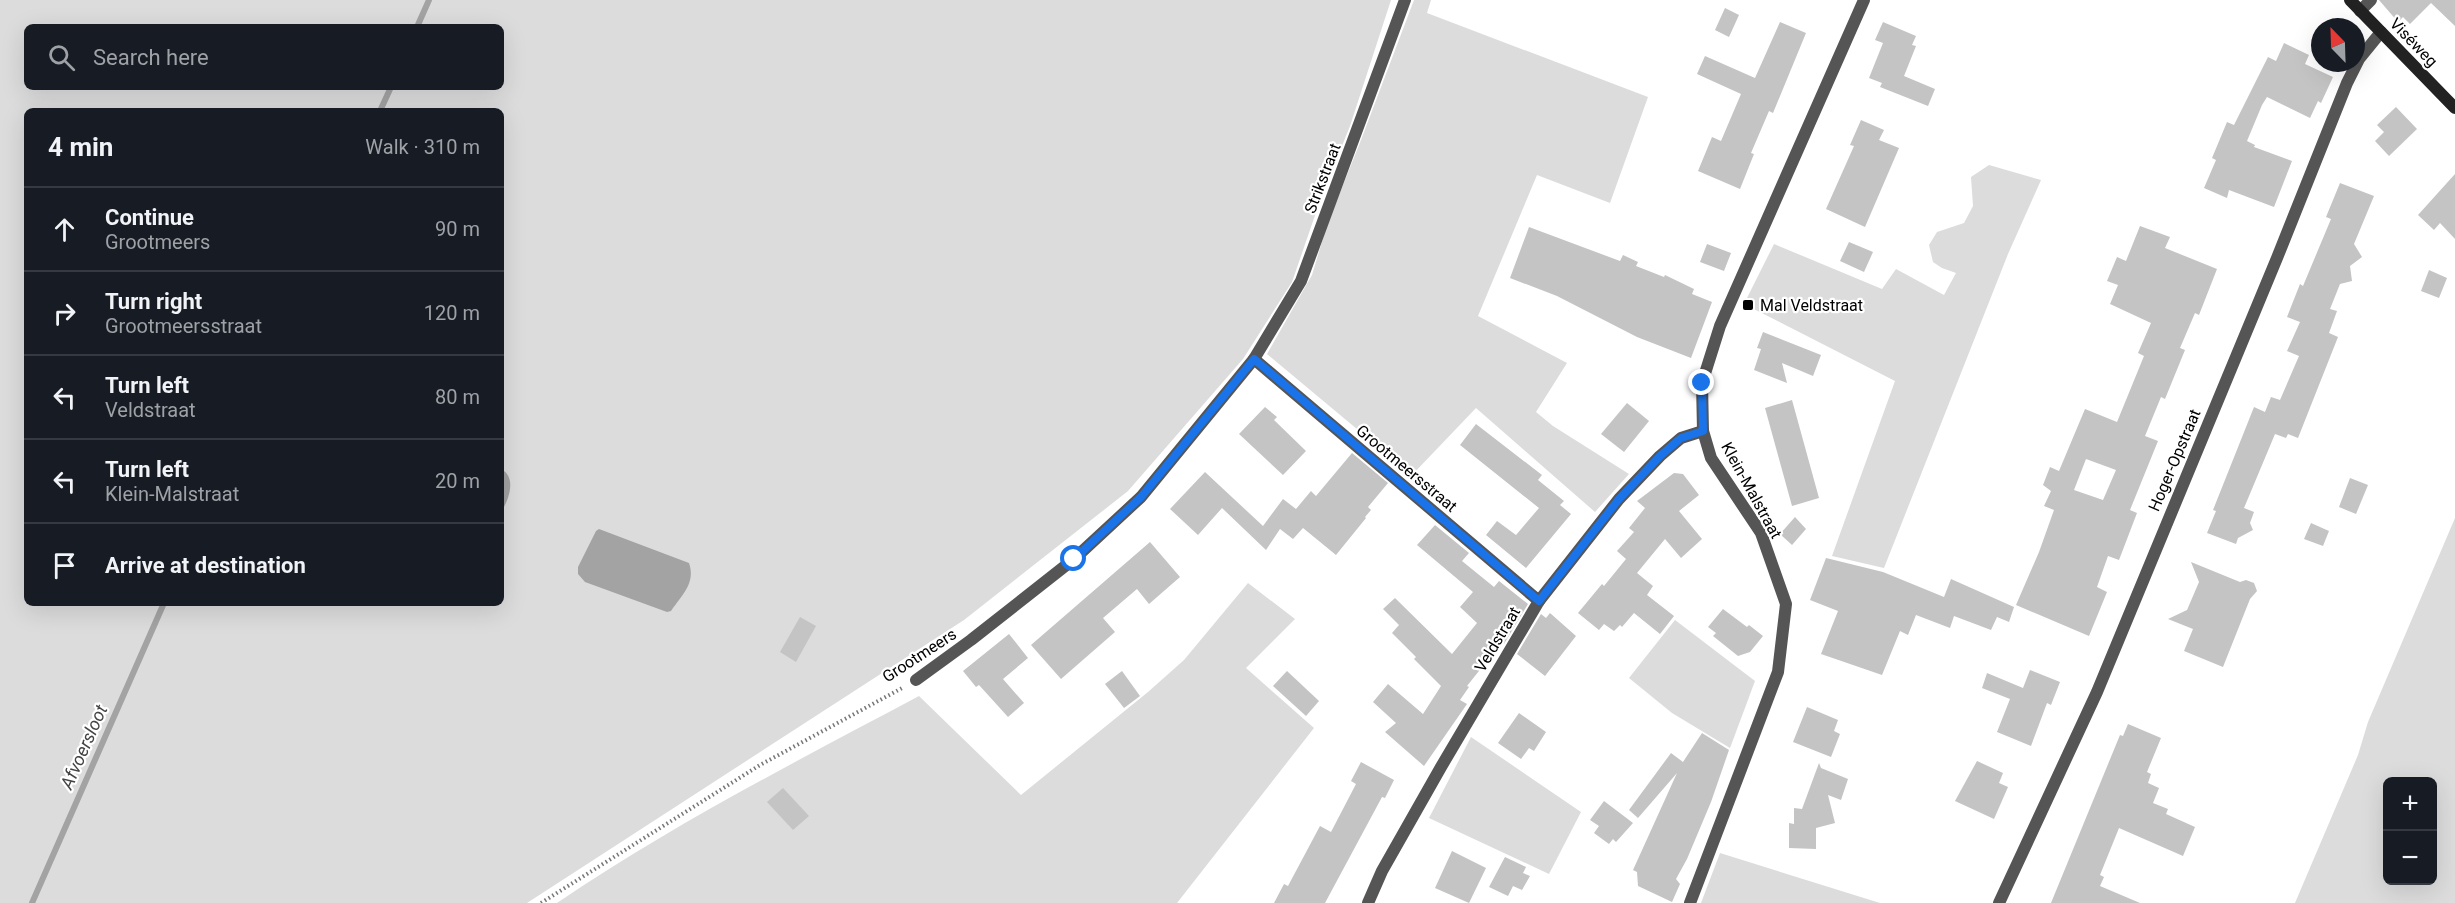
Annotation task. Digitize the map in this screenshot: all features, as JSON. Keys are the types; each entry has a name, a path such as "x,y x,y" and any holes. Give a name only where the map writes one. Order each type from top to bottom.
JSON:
{"main road":[{"name":"Viséweg","path":"2349,0 2455,108"}],"street":[{"name":"Strikstraat","path":"1254,359 1301,280 1405,0"},
{"name":"Klein-Malstraat","path":"1690,903 1778,672 1786,604 1761,533 1711,458 1703,431 1702,383 1720,326 1864,0"},
{"path":"2360,11 2371,0"},
{"name":"Hoger-Opstraat","path":"1999,903 2097,692 2348,83 2359,59 2381,32"},
{"name":"Grootmeersstraat","path":"1254,359 1539,601"},
{"name":"Grootmeers","path":"916,680 1074,559 1141,497 1254,359"},
{"name":"Veldstraat","path":"1368,903 1382,871 1539,601 1619,499 1660,456 1681,438 1703,431"}],"path":[{"name":"Grootmeers","path":"541,903 760,765 916,680"}],"shaded area":[{"path":"0,0 1391,0 1350,126 1321,198 1292,282 1243,359 1128,491 964,620 527,903 0,903"},
{"path":"1414,0 1431,0 1427,13 1648,97 1610,203 1537,175 1478,316 1567,363 1536,412 1553,426 1629,474 1595,512 1476,408 1412,475 1267,354 1312,275 1327,225"},
{"path":"1989,165 2041,180 2008,254 1884,568 1832,556 1895,381 1744,304 1774,244 1882,289 1896,269 1944,295 1956,273 1933,262 1929,245 1937,232 1964,223 1973,206 1971,177"},
{"path":"504,471 509,477 510,483 504,506"},
{"path":"2455,518 2455,903 2295,903 2358,755 2368,722"},
{"path":"599,529 689,563 691,577 689,583 671,611 667,612 585,582 578,574 578,567"},
{"path":"1248,583 1295,619 1246,668 1314,728 1177,903 557,903 690,820 919,696 1021,795 1184,660"},
{"path":"1675,620 1755,681 1730,748 1672,713 1629,678"},
{"path":"1471,737 1581,812 1549,874 1429,818"},
{"path":"1720,853 1880,903 1701,903"}],"building":[{"path":"2379,0 2455,0 2455,26 2431,3 2410,24 2403,17 2398,22"},
{"path":"1725,8 1739,15 1729,37 1715,30"},
{"path":"1780,22 1806,33 1773,113 1769,111 1751,153 1754,154 1740,189 1698,171 1712,137 1721,141 1741,94 1697,74 1705,56 1755,78"},
{"path":"1883,22 1916,36 1912,45 1916,46 1904,76 1935,89 1928,106 1880,87 1882,83 1869,78 1883,43 1875,40"},
{"path":"2284,43 2309,55 2305,64 2311,67 2311,72 2322,72 2333,77 2321,103 2318,101 2310,118 2267,97 2262,105 2247,141 2255,145 2254,147 2292,161 2274,207 2229,190 2227,198 2204,188 2216,160 2212,158 2227,122 2234,125 2268,57 2276,61"},
{"path":"2396,107 2417,129 2389,156 2375,141 2384,132 2377,125"},
{"path":"1861,120 1884,130 1879,140 1899,148 1865,227 1826,209 1854,146 1850,145"},
{"path":"2455,174 2455,239 2440,223 2434,230 2418,215"},
{"path":"2340,183 2374,196 2354,244 2362,257 2350,266 2352,281 2340,284 2330,309 2337,311 2329,333 2338,337 2298,438 2288,434 2286,438 2275,434 2244,508 2254,512 2250,523 2253,530 2238,538 2236,544 2207,533 2216,511 2213,510 2254,407 2265,412 2271,397 2280,400 2299,356 2287,351 2300,322 2287,317 2300,284 2303,286 2331,219 2326,217"},
{"path":"2140,226 2170,237 2165,248 2217,269 2199,315 2195,313 2180,348 2185,350 2165,399 2161,397 2145,436 2158,441 2130,510 2137,513 2119,560 2108,556 2097,587 2107,592 2089,636 2016,605 2054,510 2044,506 2051,491 2043,485 2050,467 2059,471 2085,409 2117,422 2144,356 2138,353 2151,323 2110,304 2118,285 2107,281 2117,257 2126,261","holes":["2086,459 2116,470 2103,500 2074,490"]},
{"path":"1529,227 1620,261 1623,255 1638,262 1636,266 1664,277 1665,275 1694,289 1692,294 1712,302 1691,358 1637,337 1557,296 1510,278"},
{"path":"1849,242 1873,252 1864,272 1840,261"},
{"path":"1707,244 1731,253 1724,271 1700,262"},
{"path":"2429,270 2447,278 2439,298 2421,291"},
{"path":"1763,332 1821,355 1813,376 1782,363 1787,383 1754,370 1761,349 1757,348"},
{"path":"1792,400 1819,498 1792,506 1765,408"},
{"path":"1627,403 1649,421 1624,452 1601,434"},
{"path":"1265,407 1277,417 1274,420 1306,451 1283,475 1239,434"},
{"path":"1476,424 1542,475 1538,480 1564,501 1560,505 1571,514 1526,568 1486,535 1497,521 1516,535 1539,508 1460,445"},
{"path":"1352,453 1388,483 1368,507 1371,510 1366,518 1336,555 1303,528 1293,539 1280,529 1266,550 1222,508 1198,535 1170,509 1205,472 1263,526 1283,499 1296,509 1311,491 1316,496"},
{"path":"1674,473 1683,474 1699,495 1679,511 1702,539 1681,558 1665,539 1637,573 1653,586 1647,595 1674,616 1660,634 1634,613 1622,627 1620,625 1614,631 1604,624 1599,630 1578,613 1626,559 1617,551 1634,532 1629,528 1645,508 1637,501"},
{"path":"2350,478 2368,485 2356,514 2339,507"},
{"path":"1795,517 1806,529 1792,545 1780,534"},
{"path":"2311,523 2329,531 2323,546 2304,539"},
{"path":"1435,525 1469,553 1462,561 1494,587 1499,581 1528,604 1504,644 1502,642 1467,686 1469,687 1460,700 1467,704 1424,766 1385,732 1396,723 1373,702 1388,684 1423,714 1441,686 1392,633 1399,625 1383,609 1395,598 1452,654 1477,623 1460,607 1473,592 1417,545"},
{"path":"1150,542 1180,577 1149,604 1137,589 1103,618 1115,632 1061,679 1031,645"},
{"path":"1826,558 1883,572 1944,597 1951,579 2014,607 2009,622 1997,617 1991,630 1954,616 1950,628 1916,615 1908,635 1900,631 1882,675 1821,654 1838,611 1810,600"},
{"path":"2191,562 2240,582 2246,580 2254,583 2257,591 2250,599 2223,667 2184,651 2193,629 2168,619 2187,610 2199,582"},
{"path":"1723,609 1763,636 1750,652 1738,656 1713,636 1716,633 1708,627"},
{"path":"1550,613 1576,636 1545,676 1517,654 1541,614 1546,618"},
{"path":"800,617 816,626 796,662 780,652"},
{"path":"1009,634 1028,658 1003,679 1024,703 1008,717 979,685 976,687 963,671"},
{"path":"2030,670 2060,682 2051,705 2047,703 2031,746 1997,732 2010,699 1982,688 1987,673 2023,688"},
{"path":"1122,671 1140,696 1124,708 1105,684"},
{"path":"1287,671 1319,701 1306,716 1273,686"},
{"path":"1807,707 1838,720 1834,731 1840,734 1831,757 1793,742"},
{"path":"1519,713 1546,732 1534,751 1529,748 1521,759 1498,743"},
{"path":"2128,724 2161,738 2147,772 2151,774 2148,783 2159,788 2153,803 2168,809 2166,814 2195,827 2183,856 2119,828 2100,875 2104,877 2100,886 2140,903 2051,903 2120,735 2123,736"},
{"path":"1702,733 1729,750 1711,802 1676,879 1680,884 1672,902 1638,886 1637,872 1633,870 1677,773 1638,818 1629,810 1671,753 1683,762"},
{"path":"1977,761 2003,773 1999,783 2008,787 1994,819 1955,801"},
{"path":"1361,762 1394,780 1385,798 1382,797 1325,903 1274,903 1284,884 1288,886 1320,826 1331,832 1356,784 1351,781"},
{"path":"1819,763 1821,768 1848,779 1841,800 1828,795 1835,823 1816,828 1816,849 1789,848 1789,823 1794,824 1794,808 1802,809"},
{"path":"783,788 809,816 793,830 767,802"},
{"path":"1604,801 1633,823 1616,842 1613,839 1609,844 1594,833 1599,826 1590,820"},
{"path":"1452,851 1486,868 1469,903 1435,888"},
{"path":"1505,857 1526,867 1523,873 1530,876 1522,890 1513,886 1508,896 1489,887"}],"waterway":[{"name":"Afvoersloot","path":"418,24 429,0"},
{"name":"Afvoersloot","path":"381,108 390,90"},
{"name":"Afvoersloot","path":"32,903 163,606"}],"place":[{"name":"Mal Veldstraat","path":"1748,305"}],"route":[{"path":"1074,559 1141,497 1254,359 1539,601 1619,499 1660,456 1681,438 1703,431 1702,383"}]}
